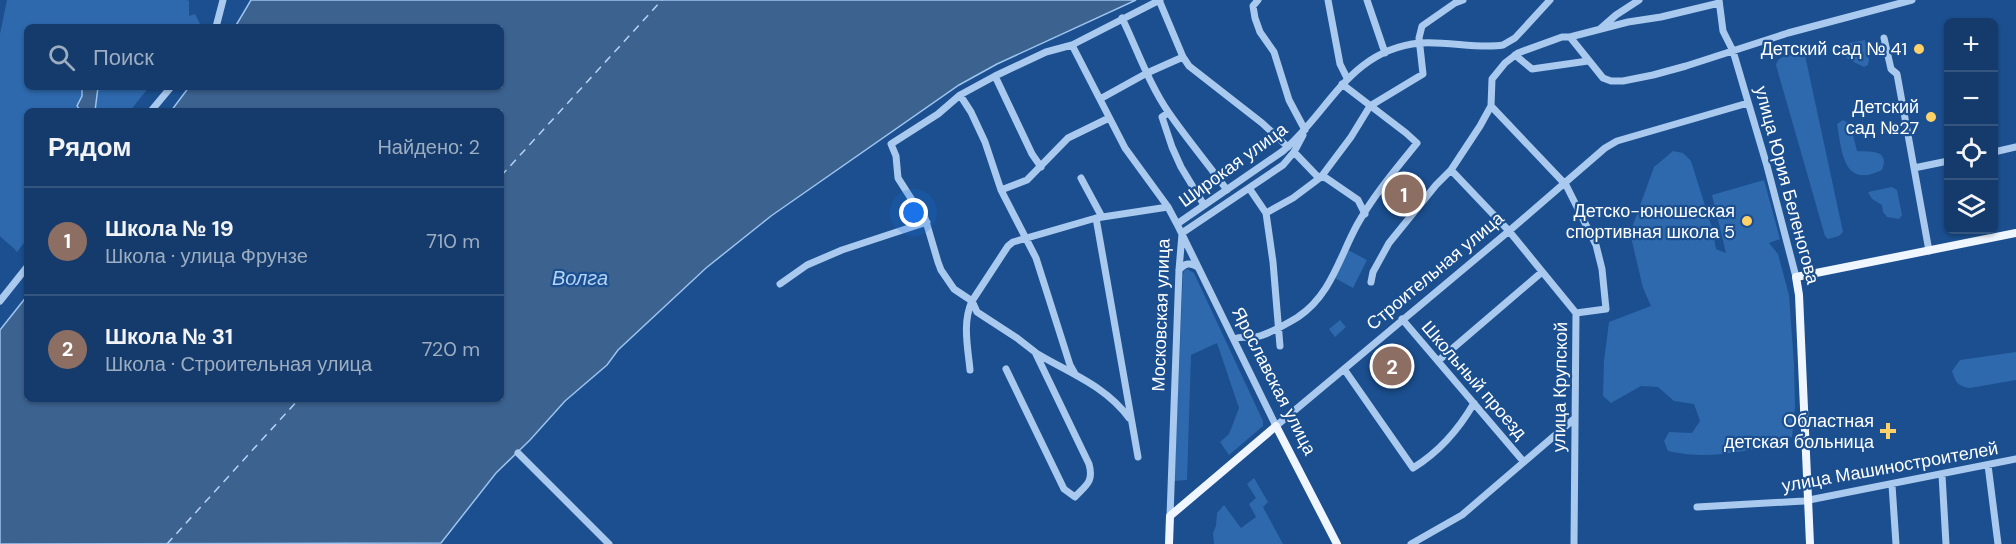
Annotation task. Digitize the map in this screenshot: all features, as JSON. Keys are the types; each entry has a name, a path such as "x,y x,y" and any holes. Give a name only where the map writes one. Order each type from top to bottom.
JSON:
{"main road":[{"path":"1796,277 2016,233"},
{"name":"улица Юрия Беленогова","path":"1796,277 1799,295 1810,544"},
{"name":"Строительная улица","path":"1170,516 1276,426"},
{"name":"Ярославская улица","path":"1276,426 1337,544"},
{"name":"Московская улица","path":"1169,544 1170,516"}],"street":[{"path":"217,24 223,0"},
{"path":"1131,420 1120,405 1110,397 1076,374 1035,352 977,312 972,302 954,289 941,270 922,208 912,200 898,178 896,156 891,144 938,114 960,95 995,76 1046,52 1072,45 1159,0 1183,57 1196,73 1262,123 1317,176 1326,178 1358,200 1365,214"},
{"path":"1258,0 1253,6 1254,18 1260,32 1274,52 1289,100 1305,130"},
{"path":"1234,339 1240,336 1259,336 1278,328 1308,309 1322,295 1357,225 1384,185 1417,143 1370,106 1345,81 1328,0"},
{"path":"1367,0 1385,53"},
{"path":"1550,0 1515,38 1503,45 1512,57 1532,69 1588,61"},
{"path":"1598,31 1638,0"},
{"path":"1570,37 1603,78 1623,81 1675,69 1788,33 1912,0"},
{"path":"1266,213 1293,198 1321,177 1351,137 1370,106 1386,94 1423,74 1420,30 1425,22 1458,1"},
{"path":"1371,282 1373,272 1389,243 1451,170 1474,136 1491,106 1492,79 1512,57 1562,37 1661,17 1719,1"},
{"name":"улица Юрия Беленогова","path":"1719,1 1724,31 1733,51 1767,166 1796,277"},
{"path":"1122,18 1168,113 1227,190"},
{"path":"1884,38 1891,69 1897,74 1929,251"},
{"name":"Широкая улица","path":"1182,233 1283,165 1305,130 1345,81 1369,61 1385,53 1420,44 1503,45"},
{"name":"Московская улица","path":"1072,45 1130,155 1168,207 1182,233 1170,516"},
{"path":"1100,99 1183,57"},
{"path":"995,76 1027,145 1041,168"},
{"path":"154,108 168,90"},
{"path":"960,95 985,142 1001,190 1036,258 1065,353 1076,374"},
{"name":"Строительная улица","path":"1276,426 1605,148 1617,141 1748,103"},
{"path":"1491,106 1564,183 1596,245 1602,269 1606,309 1576,313"},
{"path":"1168,113 1162,117 1163,124 1182,167 1204,205"},
{"path":"1001,190 1027,180 1068,138 1109,118"},
{"path":"1998,151 2016,147"},
{"name":"Широкая улица","path":"1177,224 1291,149"},
{"path":"1914,168 1944,162"},
{"name":"улица Крупской","path":"1451,170 1509,231 1576,313 1574,544"},
{"path":"1082,178 1099,217 1138,458"},
{"path":"1249,188 1266,213 1273,262 1280,346"},
{"path":"970,370 966,319 972,302 1008,246 1013,242 1099,217 1168,207"},
{"path":"780,284 807,265 843,250 927,222"},
{"name":"Ярославская улица","path":"1182,233 1276,426"},
{"path":"1179,270 1191,263 1198,267"},
{"path":"0,301 24,271"},
{"path":"1438,362 1542,272"},
{"name":"Школьный проезд","path":"1402,320 1523,461"},
{"path":"1006,369 1064,489 1075,497 1090,481 1092,474 1035,352"},
{"path":"1344,369 1413,468 1427,460 1461,426 1474,404"},
{"path":"1412,544 1462,515 1574,419"},
{"path":"518,453 609,544"},
{"name":"улица Машиностроителей","path":"1697,507 1809,500 2016,459"},
{"path":"1988,465 1998,544"},
{"path":"1942,475 1946,544"},
{"path":"1892,485 1896,544"}],"shaded area":[{"path":"7,0 187,0 189,1 189,16 195,14 200,24 24,24 24,90 147,90 132,108 24,108 24,243 17,252 0,236 0,34"},
{"path":"1865,40 1869,60 1868,65 1864,67 1848,59 1840,49 1840,45"},
{"path":"1803,53 1843,232 1839,236 1828,239 1825,236 1776,65 1777,61 1783,57"},
{"path":"1843,120 1850,124 1857,151 1881,155 1884,163 1882,170 1869,175 1859,175 1847,165 1837,124"},
{"path":"1673,151 1683,153 1691,161 1713,231 1716,249 1726,253 1712,195 1764,180 1780,239 1769,243 1778,254 1789,295 1795,406 1792,437 1747,450 1715,455 1668,451 1664,441 1669,432 1692,433 1700,421 1694,404 1674,401 1658,387 1641,386 1611,403 1603,396 1604,361 1609,322 1651,306 1643,288 1630,233 1654,167"},
{"path":"1892,187 1897,190 1902,215 1899,219 1887,217 1882,205 1872,199 1868,192"},
{"path":"1348,250 1367,260 1353,288 1333,277"},
{"path":"1187,269 1194,273 1263,421 1263,426 1229,455 1220,442 1229,434 1239,408 1217,343 1191,355 1187,480 1174,481 1183,275"},
{"path":"1340,320 1346,327 1335,337 1329,329"},
{"path":"2016,352 2016,380 1970,388 1960,385 1953,375 1952,371 1960,360"},
{"path":"1254,478 1268,502 1263,507 1283,544 1214,544 1213,533 1217,513 1224,505 1241,528 1256,517 1249,504 1256,498 1247,484"}],"water":[{"name":"Волга","path":"251,0 1136,0 997,64 959,85 771,216 706,268 618,350 607,365 565,401 496,473 441,543 0,544 0,330 24,300 24,402 504,402 504,108 173,108 187,90 504,90 504,24 237,24"},
{"path":"82,90 98,90 95,108 79,108 77,106"}],"ferry route":[{"path":"504,173 662,0"},
{"path":"167,544 296,402"}],"place":[{"name":"Детский сад № 41","path":"1919,49"},
{"name":"Детский сад №27","path":"1931,117"},
{"name":"Школа № 19","path":"1404,194"},
{"name":"Детско-юношеская спортивная школа 5","path":"1747,221"},
{"name":"Школа № 31","path":"1392,366"},
{"name":"Областная детская больница","path":"1888,431"}]}
